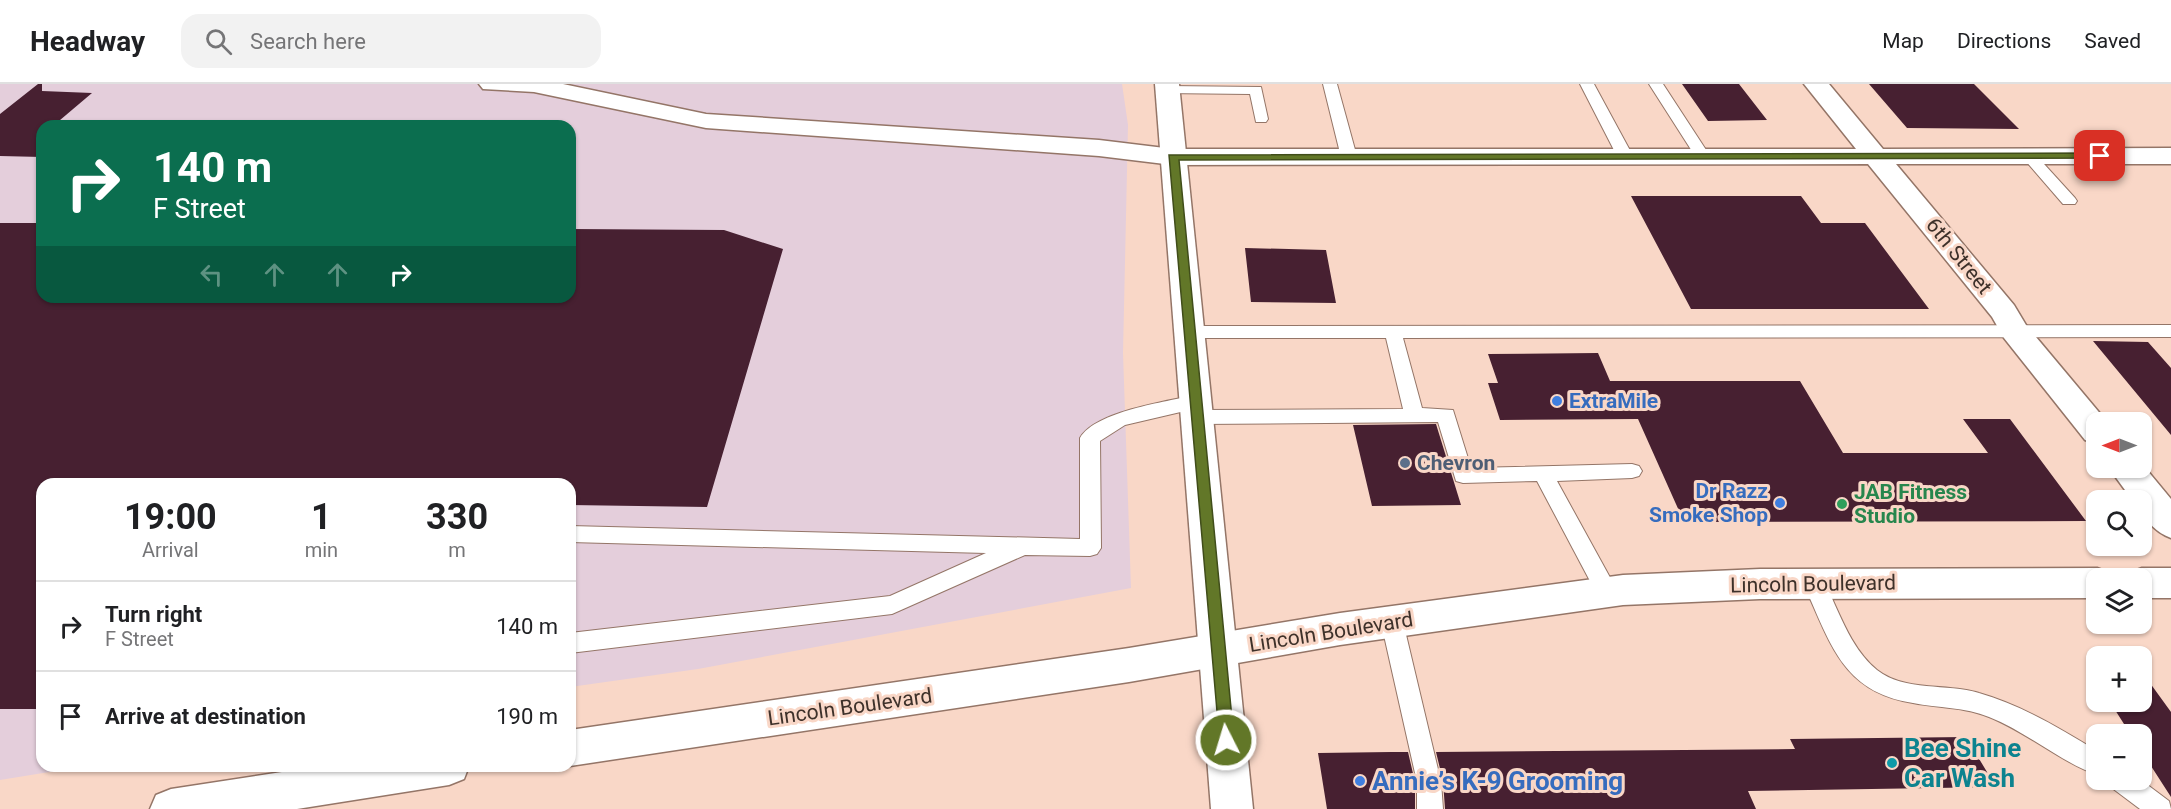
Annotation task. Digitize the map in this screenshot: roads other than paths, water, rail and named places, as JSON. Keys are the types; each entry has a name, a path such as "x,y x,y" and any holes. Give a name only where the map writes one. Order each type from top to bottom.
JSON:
{"street":[{"path":"491,84 534,85 706,121 1123,150 1173,157 2171,156"},
{"name":"6th Street","path":"1816,84 2004,312 2015,330 2086,418"},
{"path":"1167,87 1232,809"},
{"path":"2134,478 2171,524"},
{"name":"Lincoln Boulevard","path":"576,747 1117,667 1392,622 1607,592 1814,583 2086,583"},
{"path":"2152,583 2171,583"},
{"path":"171,809 409,772"}],"lane":[{"path":"1330,84 1349,157"},
{"path":"1587,84 1624,156"},
{"path":"1656,84 1702,156"},
{"path":"1167,87 1256,90 1261,120"},
{"path":"2030,156 2069,201"},
{"path":"1189,332 2171,331"},
{"path":"1393,332 1414,415"},
{"path":"576,534 1090,548 1090,438 1119,420 1196,409 1446,415 1463,476 1632,471"},
{"path":"1544,474 1607,592"},
{"path":"576,642 892,605 1023,546"},
{"path":"1814,583 1849,654 1870,678 1892,688 1976,702 2046,733 2086,757"},
{"path":"1392,622 1429,782 1430,809"},
{"path":"2134,790 2160,809"}],"place":[{"name":"ExtraMile","path":"1557,401"},
{"name":"Chevron","path":"1405,463"},
{"name":"Dr Razz Smoke Shop","path":"1780,503"},
{"name":"JAB Fitness Studio","path":"1842,504"},
{"name":"Bee Shine Car Wash","path":"1892,763"},
{"name":"Annie’s K-9 Grooming","path":"1360,781"}]}
